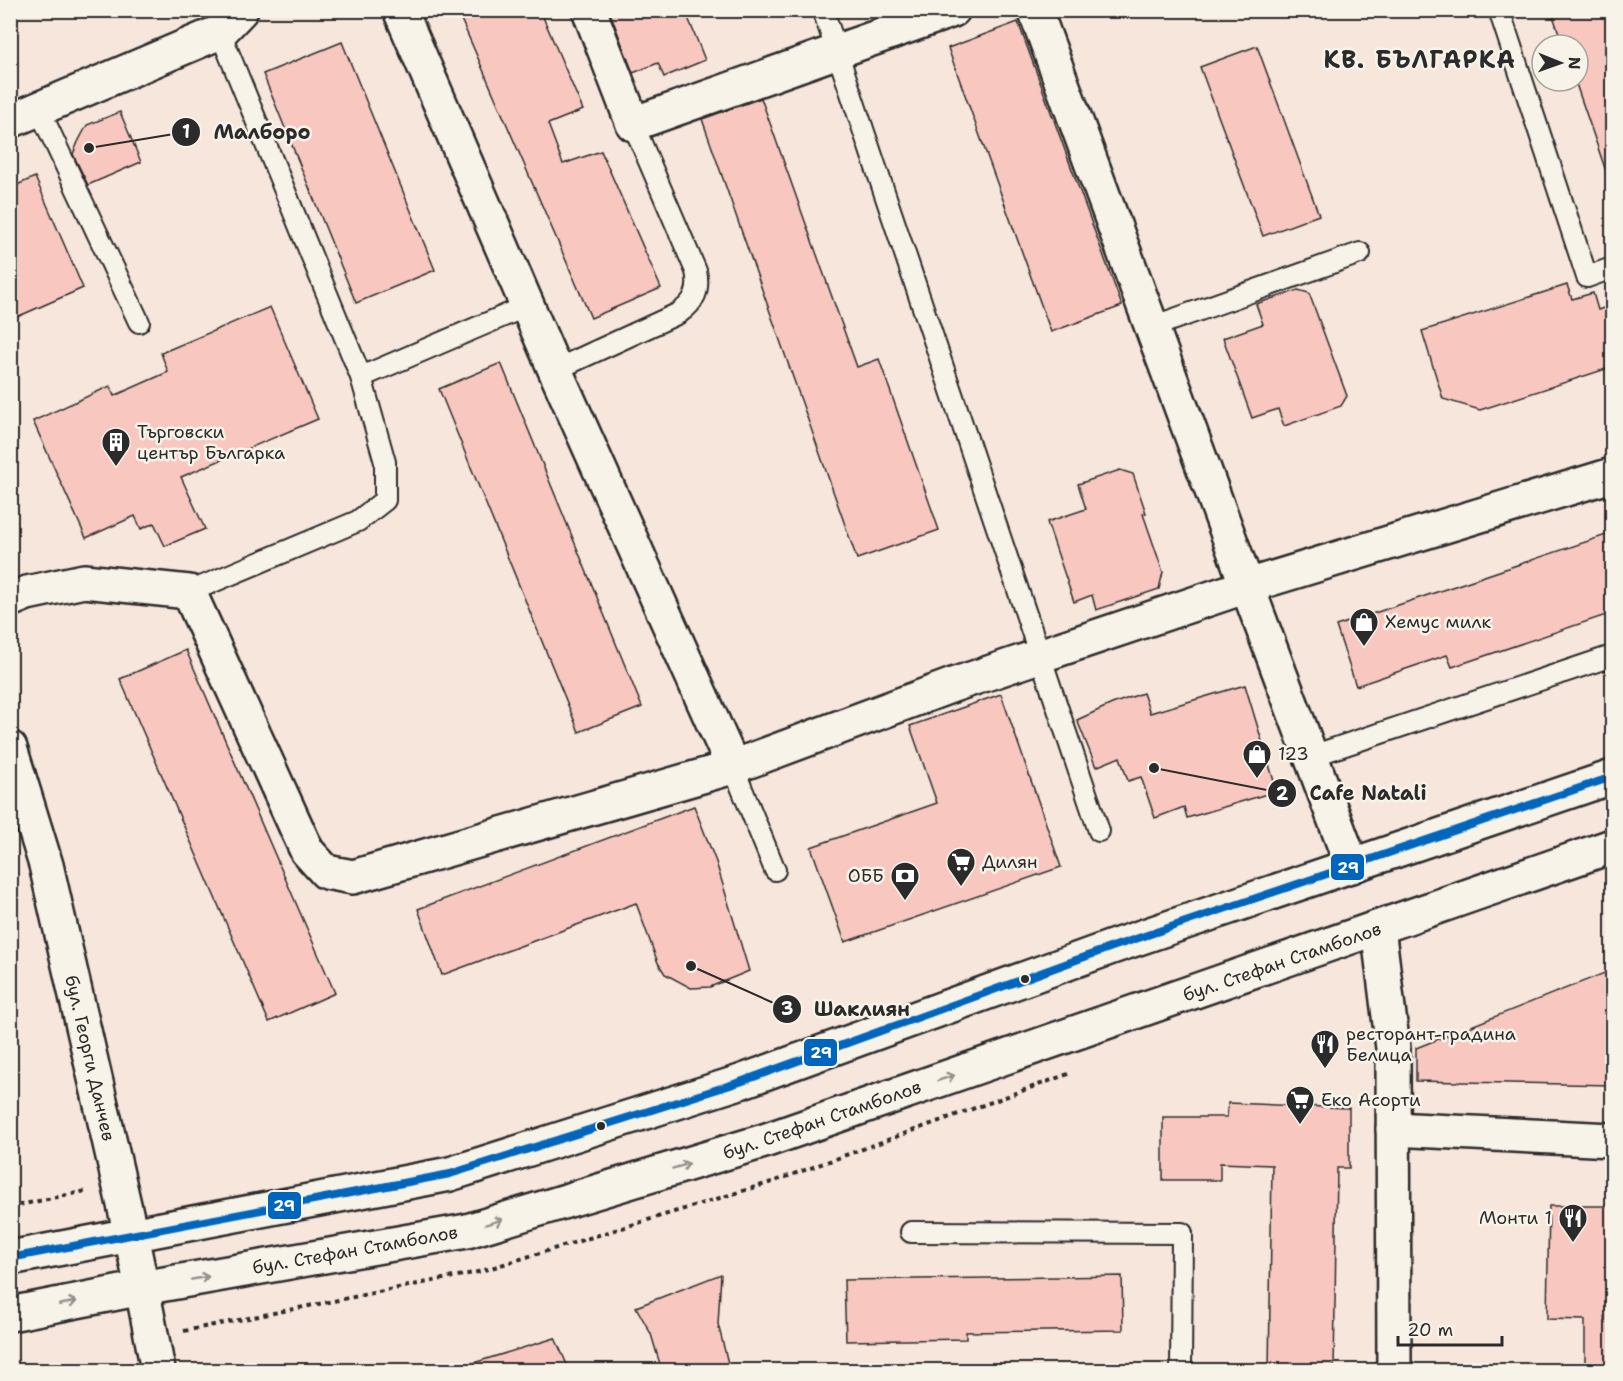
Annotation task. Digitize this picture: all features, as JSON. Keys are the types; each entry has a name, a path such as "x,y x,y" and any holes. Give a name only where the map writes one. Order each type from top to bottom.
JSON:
{"street":[{"path":"400,10 555,370 733,767"},
{"path":"589,10 633,124 953,10"},
{"path":"1035,10 1352,866"},
{"path":"25,115 230,21"},
{"path":"10,600 27,593 84,581 189,592 307,851 326,872 353,877 733,767 1040,655 1247,586 1612,475"},
{"name":"бул. Георги Данчев","path":"10,748 16,787 45,865 120,1184 158,1371"},
{"path":"10,1258 450,1174 740,1082 1101,951 1612,777"},
{"name":"бул. Стефан Стамболов","path":"10,1314 142,1288 467,1231 764,1141 1612,846"},
{"path":"1378,928 1393,1048 1394,1371"},
{"path":"1393,1129 1612,1140"}],"lane":[{"path":"824,10 1099,831"},
{"path":"1499,10 1587,277 1612,268"},
{"path":"189,592 358,521 385,500 385,462 361,377 230,21"},
{"path":"25,115 139,322"},
{"path":"555,370 679,314 687,308 697,291 696,271 633,124"},
{"path":"1152,327 1360,253"},
{"path":"361,377 527,306"},
{"path":"1312,756 1612,656"},
{"path":"733,767 775,870"},
{"path":"911,1232 1182,1233 1181,1371"}],"path":[{"path":"10,1207 120,1184"}],"building":[{"path":"457,10 540,10 583,110 548,124 563,164 601,151 661,288 591,318"},
{"path":"609,10 685,10 705,60 664,77 658,63 633,73"},
{"path":"1551,10 1612,10 1612,176 1608,177 1579,93 1590,93 1590,33 1559,33"},
{"path":"1018,22 1122,306 1051,332 948,48"},
{"path":"342,42 435,270 356,303 263,74"},
{"path":"1257,46 1319,215 1263,236 1200,67"},
{"path":"761,98 857,367 879,359 939,530 857,559 702,119"},
{"path":"120,112 141,162 88,185 73,154 78,142 87,125"},
{"path":"35,177 83,288 10,320 10,188"},
{"path":"1567,285 1572,299 1593,293 1598,310 1612,305 1612,367 1480,410 1443,399 1422,331"},
{"path":"1298,290 1309,293 1347,396 1341,406 1284,426 1278,409 1252,418 1223,338 1263,324 1256,304"},
{"path":"270,307 318,419 181,477 205,529 165,546 154,523 141,529 135,516 86,538 33,421 110,386 114,396 168,372 161,353"},
{"path":"501,363 642,707 579,732 439,389"},
{"path":"1120,470 1133,474 1146,513 1143,514 1163,572 1159,589 1096,610 1092,595 1074,602 1047,522 1086,509 1078,484"},
{"path":"1612,533 1612,613 1452,667 1447,655 1356,686 1336,626"},
{"path":"186,650 335,993 269,1022 120,679"},
{"path":"1245,685 1277,791 1187,818 1184,807 1155,818 1141,777 1128,781 1120,757 1096,767 1077,720 1143,693 1150,713"},
{"path":"1001,694 1061,867 845,942 811,847 937,803 910,726"},
{"path":"694,806 716,862 749,971 710,987 691,988 665,974 658,963 636,903 442,975 418,909"},
{"path":"1612,970 1612,1085 1416,1081 1416,1048"},
{"path":"1228,1103 1349,1108 1349,1168 1337,1168 1334,1371 1269,1371 1272,1165 1220,1163 1220,1180 1163,1180 1163,1117 1227,1117"},
{"path":"1549,1206 1612,1206 1612,1371 1585,1371 1585,1320 1547,1319"},
{"path":"721,1274 718,1324 730,1371 662,1371 651,1334 636,1307"},
{"path":"1122,1276 1123,1330 966,1332 966,1339 846,1341 844,1280"},
{"path":"555,1338 570,1371 471,1371 470,1364"}],"transit line":[{"name":"29","path":"10,1258 450,1174 740,1082 1112,947 1612,777"}],"place":[{"name":"Малборо","path":"89,148"},
{"name":"Търговски център Българка","path":"116,468"},
{"name":"Хемус милк","path":"1364,648"},
{"name":"Cafe Natali","path":"1154,768"},
{"name":"123","path":"1257,780"},
{"name":"Дилян","path":"961,888"},
{"name":"ОББ","path":"905,902"},
{"name":"Шаклиян","path":"691,966"},
{"name":"ресторант-градина Белица","path":"1325,1070"},
{"name":"Еко Асорти","path":"1300,1126"},
{"name":"Монти 1","path":"1573,1244"}],"district":[{"name":"КВ. БЪЛГАРКА","path":"1420,60"}]}
